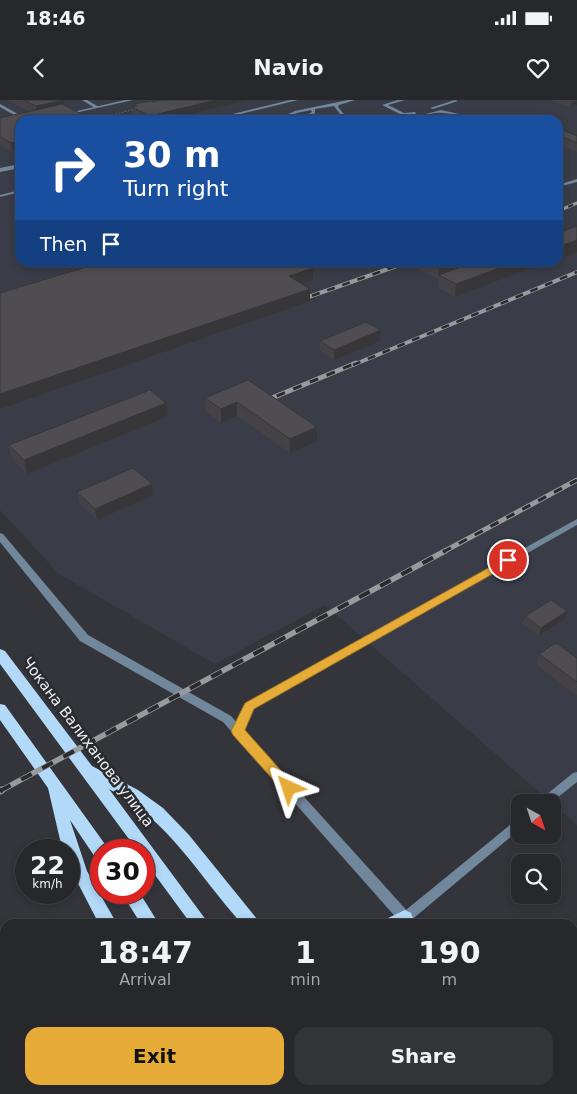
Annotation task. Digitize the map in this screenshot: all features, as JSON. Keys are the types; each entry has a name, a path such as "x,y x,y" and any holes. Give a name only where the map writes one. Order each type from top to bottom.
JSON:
{"main road":[{"name":"Чокана Валиханова улица","path":"0,654 197,919"},
{"path":"0,708 92,839"},
{"path":"84,769 130,792 158,813 249,919"},
{"path":"54,784 62,826 72,859 88,892 105,919"},
{"path":"137,904 148,919"}],"street":[{"path":"84,100 97,107"},
{"path":"232,115 296,100"},
{"path":"0,170 15,167"},
{"path":"0,536 84,638 226,719 400,919"}],"lane":[{"path":"62,115 132,100"},
{"path":"309,115 314,112 313,109 353,100"},
{"path":"403,100 383,106 404,114 456,101"},
{"path":"337,104 336,107 342,115"},
{"path":"0,105 17,115"},
{"path":"425,115 441,111 459,115"},
{"path":"563,184 577,180"},
{"path":"0,196 15,193"},
{"path":"238,731 249,706 577,522"},
{"path":"555,794 577,776"},
{"path":"407,919 511,831"}],"path":[{"path":"112,115 139,108"}],"shaded area":[{"path":"0,100 577,100 577,825 561,811 561,794 541,794 325,605 215,664 59,574 0,510"}],"building":[{"path":"24,100 64,100 36,106"},
{"path":"162,100 216,100 154,115 148,115 132,107 137,106 134,104"},
{"path":"62,104 83,115 15,115 15,142 11,143 0,136 0,118"},
{"path":"563,130 577,136 577,143 563,137"},
{"path":"577,226 577,240 563,245 563,231"},
{"path":"86,267 313,268 289,276 310,289 0,394 0,293"},
{"path":"461,267 502,267 456,284 439,275"},
{"path":"366,322 381,330 334,350 320,341"},
{"path":"248,380 317,427 290,439 237,402 221,409 205,398"},
{"path":"150,390 166,403 24,460 9,445"},
{"path":"133,468 152,484 95,509 77,492"},
{"path":"551,600 567,611 541,628 525,616"},
{"path":"556,643 577,658 577,682 539,654"}],"railway":[{"path":"563,209 577,203"},
{"path":"297,301 394,267"},
{"path":"353,365 577,272"},
{"path":"260,403 356,363"},
{"path":"443,552 577,480"},
{"path":"2,790 0,791 445,551"}],"route":[{"path":"289,788 238,731 249,706 508,560"}]}
